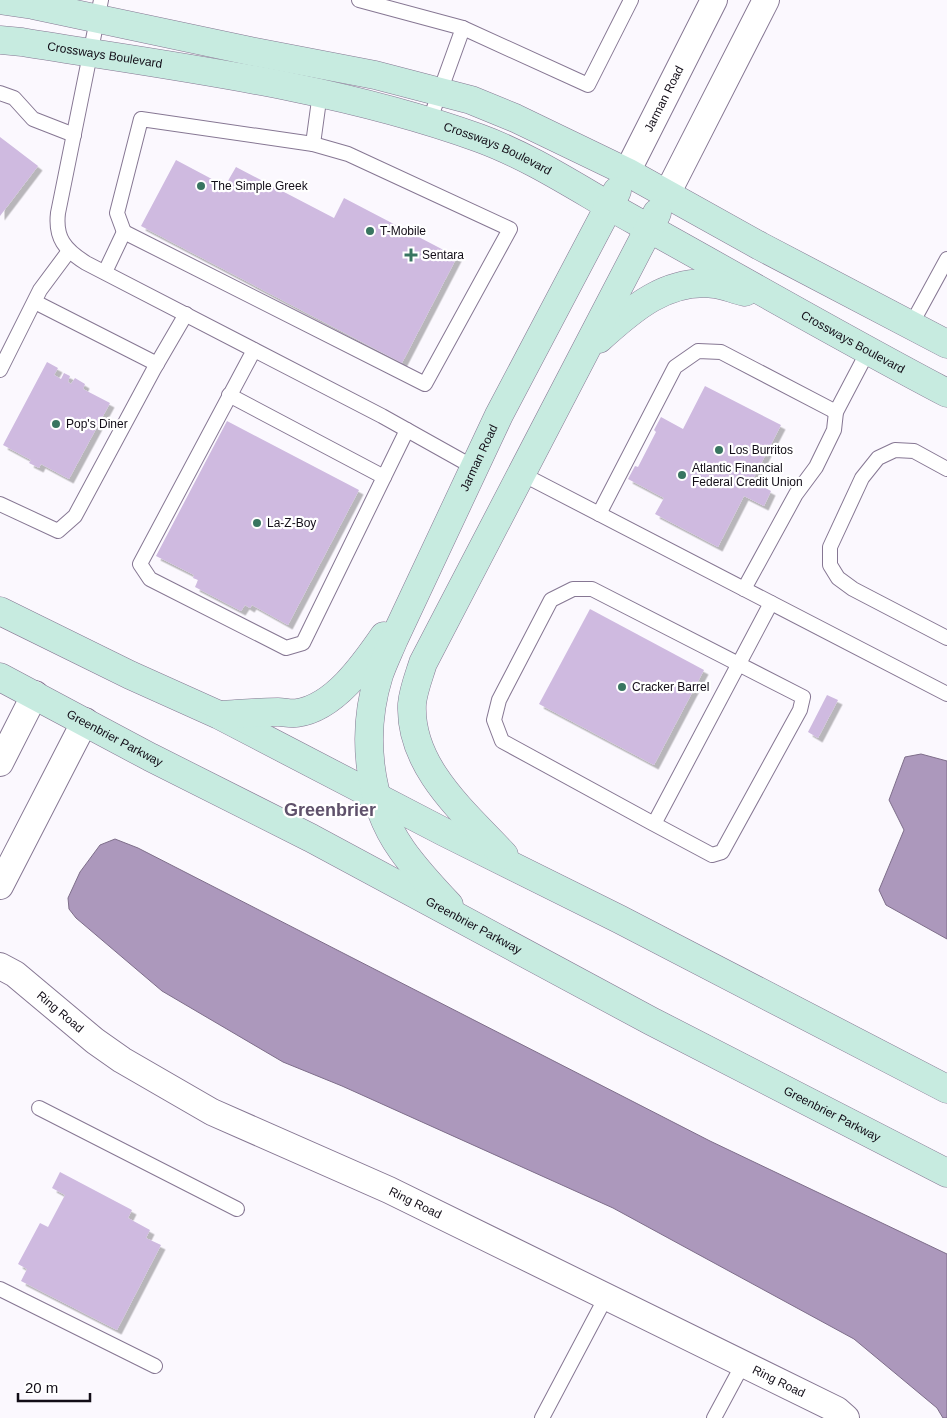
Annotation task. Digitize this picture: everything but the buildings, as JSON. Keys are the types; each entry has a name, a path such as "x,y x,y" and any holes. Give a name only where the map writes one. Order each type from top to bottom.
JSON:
{"street":[{"path":"0,0 100,10 250,51 375,75 471,100 515,118 627,172 760,246 947,344"},
{"name":"Jarman Road","path":"464,920 430,886 400,848 375,795 369,750 371,713 379,675 414,595 538,339 627,172 714,0"},
{"path":"518,868 450,797 428,766 416,740 412,704 423,663 650,228 766,0"},
{"name":"Crossways Boulevard","path":"0,40 241,78 342,98 430,122 480,139 518,154 780,302 947,393"},
{"path":"585,352 625,315 666,290 699,283 716,284 780,302"},
{"path":"218,715 278,712 295,714 309,711 324,704 361,668 414,595"},
{"path":"0,611 130,675 218,715 947,1089"},
{"name":"Greenbrier Parkway","path":"0,677 150,757 311,838 660,1026 947,1172"},
{"path":"0,763 35,694"},
{"path":"0,886 85,721"},
{"name":"Ring Road","path":"0,966 15,974 95,1041 122,1060 212,1112 389,1190 837,1410 846,1418"}],"lane":[{"path":"359,0 463,28 588,85 631,0"},
{"path":"100,10 57,225 63,244 77,257 407,430 475,468"},
{"path":"430,122 463,28"},
{"path":"0,93 14,98 33,119 74,135"},
{"path":"313,144 320,94"},
{"path":"141,119 313,144 348,154 510,229 425,384 124,232 117,213 141,119"},
{"path":"105,272 124,232"},
{"path":"0,370 40,290 69,251"},
{"path":"912,325 947,259"},
{"path":"35,302 157,364"},
{"path":"0,504 58,531 76,516 157,364 186,314"},
{"path":"254,350 140,564 150,579 286,648 303,643 407,430"},
{"path":"599,514 675,368 698,351 721,352 836,412"},
{"path":"744,589 796,494 816,467 834,430 836,412 868,351"},
{"path":"229,395 384,477"},
{"path":"947,469 914,452 895,450 878,458 862,478 830,547 830,565 838,578 853,589 947,638"},
{"path":"522,474 947,694"},
{"path":"573,589 592,589 803,697 800,710 722,852 712,855 654,824 502,742 494,720 499,700 551,600 573,589"},
{"path":"654,824 771,603"},
{"path":"39,1108 237,1209"},
{"path":"0,1289 155,1366"},
{"path":"542,1418 606,1297"},
{"path":"714,1418 743,1364"}],"shaded area":[{"path":"921,754 947,761 947,939 886,905 879,890 904,830 889,800 905,757"},
{"path":"115,839 138,848 710,1141 947,1254 947,1418 943,1418 937,1408 854,1339 613,1208 342,1086 283,1062 162,991 76,918 69,909 68,898 80,872 100,845"}],"place":[{"name":"The Simple Greek","path":"201,186"},
{"name":"T-Mobile","path":"370,231"},
{"name":"Sentara","path":"411,255"},
{"name":"Pop's Diner","path":"56,424"},
{"name":"Los Burritos","path":"719,450"},
{"name":"Atlantic Financial Federal Credit Union","path":"682,475"},
{"name":"La-Z-Boy","path":"257,523"},
{"name":"Cracker Barrel","path":"622,687"}],"district":[{"name":"Greenbrier","path":"330,810"}]}
